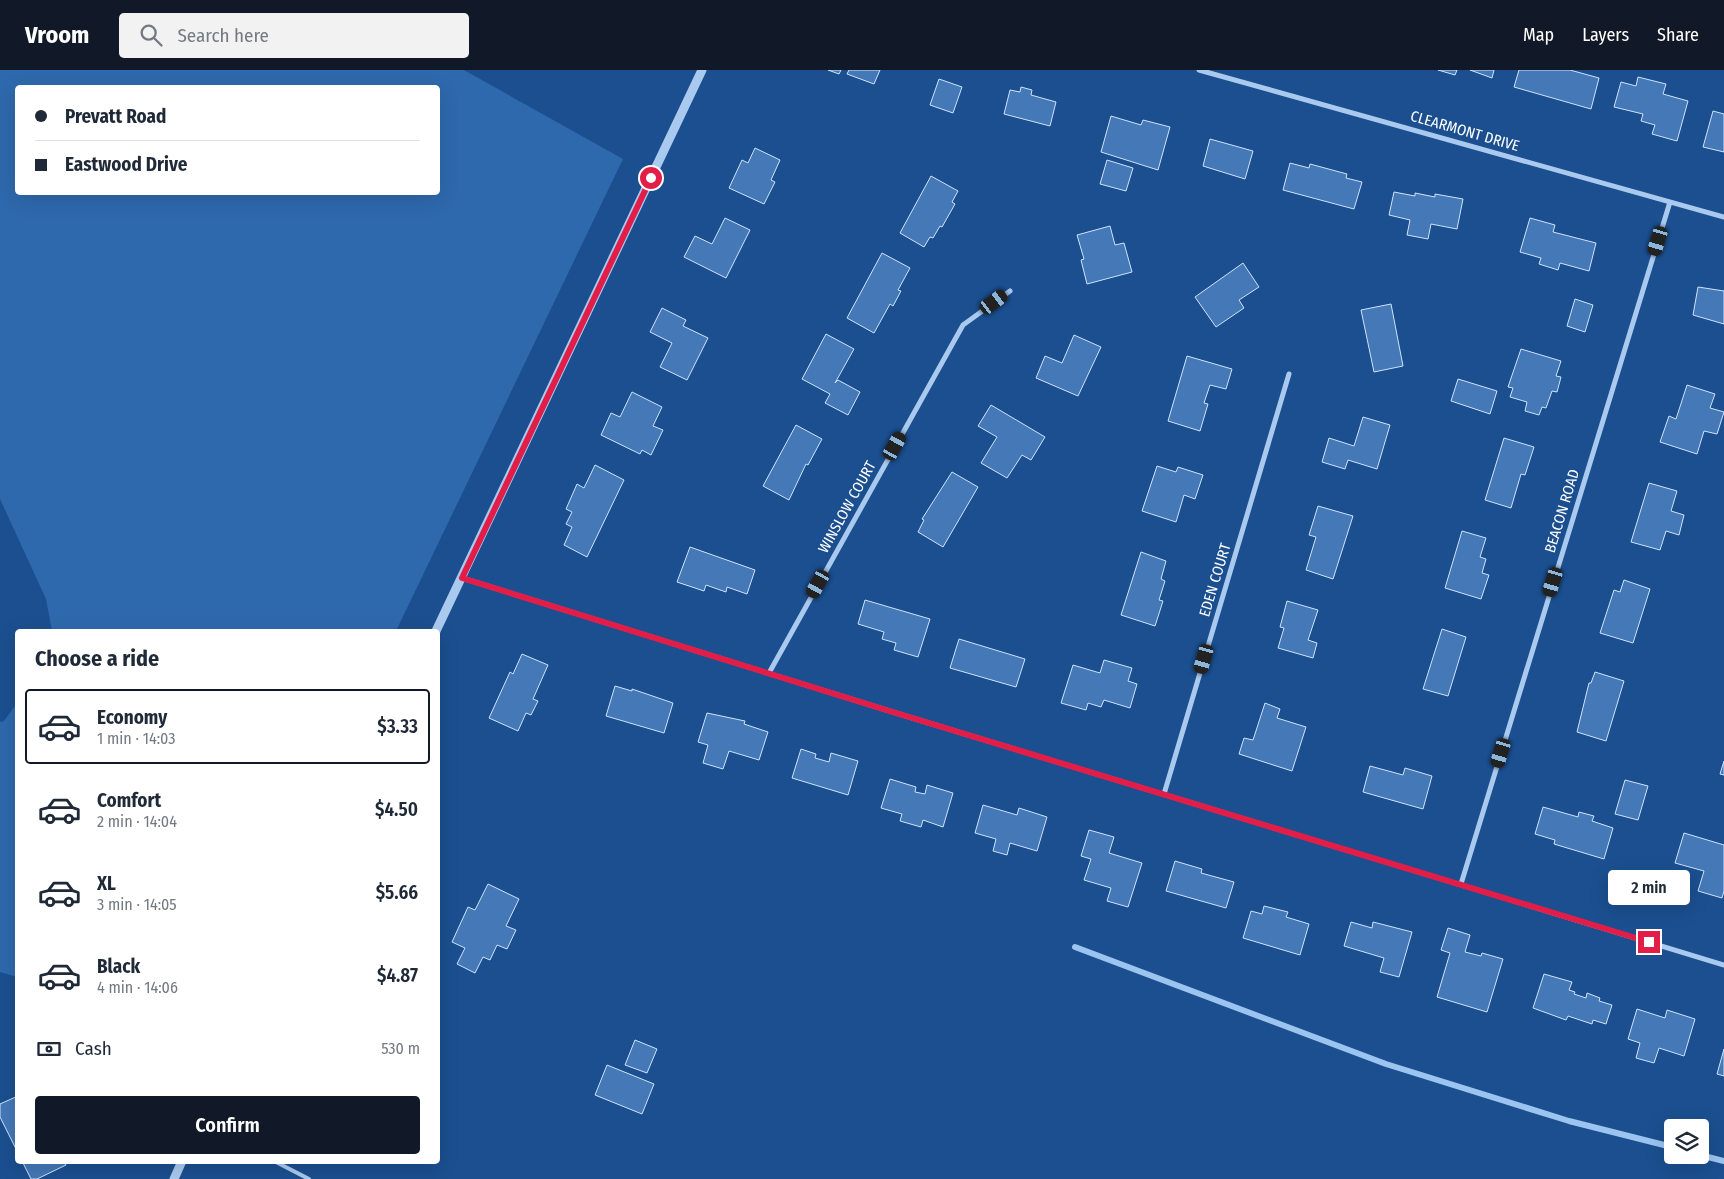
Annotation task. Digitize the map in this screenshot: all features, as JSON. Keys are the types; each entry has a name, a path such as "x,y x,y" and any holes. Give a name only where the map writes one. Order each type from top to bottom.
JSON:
{"street":[{"path":"437,629 702,70"},
{"name":"CLEARMONT DRIVE","path":"1199,70 1724,217"},
{"name":"BEACON ROAD","path":"1461,884 1670,202"},
{"name":"WINSLOW COURT","path":"769,672 963,325 1010,291"},
{"name":"EDEN COURT","path":"1164,794 1289,374"},
{"path":"462,578 1724,965"},
{"path":"176,1178 181,1164"}],"lane":[{"path":"280,1164 309,1179"}],"shaded area":[{"path":"0,70 464,70 623,159 397,629 52,629 46,599 0,499"},
{"path":"15,706 15,976 0,972 0,722 4,721"}],"building":[{"path":"828,70 841,70 839,74"},
{"path":"849,70 880,70 874,84 847,74"},
{"path":"1438,70 1457,70 1455,75"},
{"path":"1470,70 1494,70 1492,78"},
{"path":"1519,70 1570,70 1599,78 1591,109 1514,87"},
{"path":"1638,77 1666,84 1663,94 1688,101 1677,141 1652,134 1655,125 1641,121 1643,114 1614,107 1621,82 1636,86"},
{"path":"939,79 962,87 953,113 930,105"},
{"path":"1021,87 1032,90 1031,95 1056,102 1050,126 1004,114 1010,90 1020,92"},
{"path":"1713,111 1724,114 1724,152 1703,147"},
{"path":"1111,116 1141,125 1143,120 1170,127 1158,170 1101,152"},
{"path":"1210,139 1253,151 1245,179 1203,166"},
{"path":"755,148 780,160 771,180 775,182 764,204 729,188 742,160 748,163"},
{"path":"1107,160 1133,168 1126,191 1100,184"},
{"path":"1290,163 1309,168 1310,164 1347,174 1346,178 1362,182 1354,209 1283,190"},
{"path":"931,176 958,191 952,202 955,204 942,227 940,226 933,238 930,237 924,247 900,233"},
{"path":"1394,192 1415,196 1415,193 1435,197 1435,194 1463,199 1457,229 1431,224 1428,239 1407,235 1410,220 1389,215"},
{"path":"725,218 750,230 726,278 684,257 695,236 712,244"},
{"path":"1530,218 1555,225 1553,232 1596,243 1589,271 1560,263 1558,270 1539,264 1541,258 1520,252"},
{"path":"1110,226 1115,245 1124,243 1132,272 1087,284 1081,260 1084,259 1077,235"},
{"path":"882,253 910,268 898,290 901,291 893,306 890,304 874,333 847,318"},
{"path":"1243,263 1259,287 1239,300 1244,308 1216,327 1195,297"},
{"path":"1698,287 1724,291 1724,324 1693,315"},
{"path":"1575,299 1593,305 1585,332 1567,326"},
{"path":"1391,304 1403,366 1374,372 1361,310"},
{"path":"662,308 686,320 683,326 708,338 687,380 660,367 672,343 650,332"},
{"path":"826,334 854,349 835,383 838,380 860,392 848,415 825,403 830,394 802,379"},
{"path":"1074,335 1101,347 1078,396 1036,378 1045,356 1062,363"},
{"path":"1521,349 1561,361 1556,376 1561,377 1557,392 1552,391 1546,408 1542,407 1539,415 1525,411 1527,402 1510,397 1513,388 1508,387"},
{"path":"1187,356 1232,369 1226,389 1210,385 1204,403 1208,404 1200,431 1168,421"},
{"path":"1458,379 1497,391 1490,414 1451,401"},
{"path":"1687,385 1715,394 1710,408 1724,412 1717,434 1704,431 1697,454 1660,442 1669,416 1676,419"},
{"path":"632,392 662,407 653,426 663,430 651,455 642,450 640,454 601,435 611,413 620,417"},
{"path":"991,405 1045,437 1031,460 1022,455 1007,478 981,463 997,437 978,426"},
{"path":"1363,417 1390,425 1377,469 1348,460 1345,469 1322,462 1329,438 1354,446"},
{"path":"796,425 822,439 808,465 806,464 789,500 763,486"},
{"path":"1504,438 1534,447 1525,475 1521,474 1511,508 1485,500"},
{"path":"595,465 624,480 587,557 564,545 572,527 566,524 572,512 566,509 577,484 584,488"},
{"path":"1157,466 1176,472 1178,467 1203,475 1195,499 1184,495 1176,522 1142,511"},
{"path":"952,472 978,487 943,547 918,532 924,520 922,519"},
{"path":"1649,483 1677,491 1671,511 1684,515 1679,535 1666,531 1660,550 1631,542"},
{"path":"1318,506 1353,516 1333,579 1306,570 1316,537 1309,535"},
{"path":"1462,531 1486,538 1480,557 1486,559 1482,573 1489,575 1481,599 1445,588"},
{"path":"690,547 755,570 747,594 727,587 726,592 706,585 704,591 677,582"},
{"path":"1141,552 1166,561 1161,579 1165,581 1159,600 1163,601 1155,626 1121,615"},
{"path":"1624,580 1650,589 1633,643 1600,633 1614,590 1620,592"},
{"path":"865,600 930,619 918,657 894,650 896,643 882,639 884,632 858,624"},
{"path":"1287,601 1318,610 1308,640 1317,643 1313,658 1278,648 1284,628 1280,627"},
{"path":"1442,629 1466,637 1448,696 1423,689"},
{"path":"959,639 1025,659 1016,687 950,668"},
{"path":"522,654 548,665 533,699 538,701 531,715 526,713 518,731 489,718 510,672 513,674"},
{"path":"1104,660 1132,668 1128,681 1137,684 1130,708 1104,700 1101,707 1088,703 1086,710 1061,703 1073,665 1100,673"},
{"path":"1595,672 1624,681 1606,741 1577,732 1589,683 1591,683"},
{"path":"615,686 632,691 632,689 673,703 664,733 606,716"},
{"path":"1265,703 1280,709 1277,718 1306,727 1292,771 1239,754 1244,738 1253,740"},
{"path":"707,713 745,721 744,724 768,732 759,760 729,751 723,769 703,763 708,745 698,742"},
{"path":"801,749 816,754 815,758 829,762 831,753 858,761 848,795 792,778"},
{"path":"1724,761 1724,775 1720,774"},
{"path":"1370,766 1403,775 1405,768 1432,776 1423,809 1363,792"},
{"path":"890,779 916,787 915,792 925,794 927,785 953,793 943,827 923,820 921,827 900,821 902,814 881,808"},
{"path":"1625,780 1648,786 1638,820 1615,814"},
{"path":"983,805 1017,815 1019,808 1047,817 1037,851 1010,843 1007,855 993,851 996,839 975,833"},
{"path":"1543,807 1578,817 1579,812 1594,816 1592,821 1613,828 1604,859 1554,844 1555,840 1535,834"},
{"path":"1089,830 1114,837 1109,853 1142,863 1128,907 1107,901 1111,888 1084,880 1091,859 1081,856"},
{"path":"1684,833 1724,845 1724,891 1722,898 1698,891 1704,871 1675,863"},
{"path":"1175,861 1202,869 1201,873 1234,882 1226,908 1166,891"},
{"path":"488,884 519,899 506,926 516,930 507,949 497,945 490,960 483,957 475,973 457,964 465,948 452,942 468,907 475,910"},
{"path":"1264,906 1288,912 1286,917 1309,924 1300,955 1243,938 1251,911 1262,914"},
{"path":"1351,922 1372,928 1373,922 1412,932 1399,977 1380,972 1384,958 1344,946"},
{"path":"1448,928 1470,935 1465,952 1481,956 1482,953 1503,959 1487,1012 1437,997 1450,953 1441,950"},
{"path":"1544,974 1572,982 1569,990 1575,992 1574,994 1586,998 1587,993 1600,998 1599,1001 1612,1005 1606,1024 1593,1020 1592,1024 1568,1016 1566,1020 1533,1008"},
{"path":"1637,1009 1665,1018 1667,1010 1695,1019 1684,1056 1659,1048 1654,1063 1636,1058 1640,1043 1628,1039"},
{"path":"635,1040 657,1049 647,1073 625,1065"},
{"path":"1724,1049 1724,1076 1717,1074"},
{"path":"607,1065 654,1084 642,1114 595,1095"},
{"path":"15,1097 15,1147 0,1117 0,1104"},
{"path":"24,1164 66,1165 37,1179 31,1179"}],"waterway":[{"path":"1075,947 1386,1064 1569,1121 1664,1145"},
{"path":"1709,1157 1724,1161"}],"route":[{"path":"651,178 462,578 896,713 1649,942"}]}
